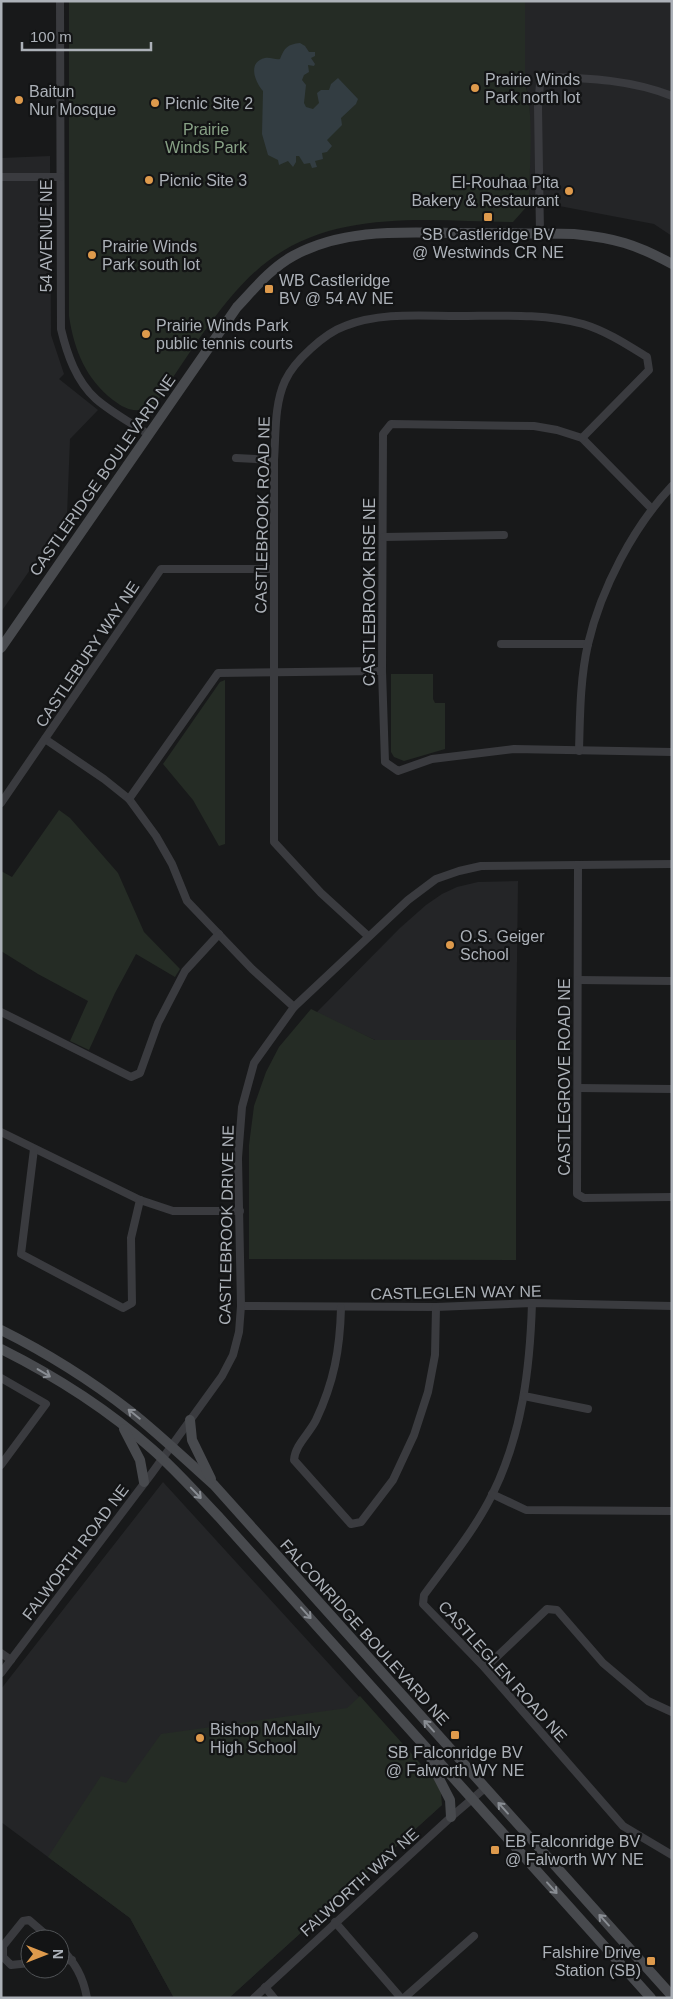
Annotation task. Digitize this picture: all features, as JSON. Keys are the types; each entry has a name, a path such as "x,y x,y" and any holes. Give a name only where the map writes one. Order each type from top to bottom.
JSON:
{"main road":[{"name":"CASTLERIDGE BOULEVARD NE","path":"1,648 237,307 266,277 292,256 344,238 384,232 540,233 582,235 630,243 672,264"},
{"name":"FALCONRIDGE BOULEVARD NE","path":"1,1330 35,1347 76,1372 130,1410 214,1485 672,1996"},
{"name":"FALCONRIDGE BOULEVARD NE","path":"1,1349 66,1386 122,1426 162,1458 220,1517 651,1998"},
{"path":"190,1420 192,1440 214,1485"},
{"path":"122,1426 140,1460 144,1482"},
{"path":"431,1753 432,1765 450,1800 451,1817"},
{"path":"640,1985 646,1998"}],"street":[{"name":"54 AVENUE NE","path":"60,1 60,329 67,354 77,373 96,399 148,434"},
{"path":"540,233 538,134 540,84 547,77 588,78 626,83 672,96"},
{"path":"1,176 60,177"},
{"name":"CASTLEBROOK ROAD NE","path":"368,936 321,893 274,842 274,460 277,408 285,380 305,354 322,339 344,326 386,316 529,316 561,320 584,325 614,336 647,357 650,370 582,438"},
{"name":"CASTLEBROOK RISE NE","path":"652,509 582,438 558,430 534,426 391,424 382,434 384,537 382,671 385,762 398,771 432,759 514,749 672,752"},
{"path":"236,458 274,460"},
{"path":"579,751 581,697 588,644 602,604 632,538 652,509 672,486"},
{"path":"384,537 504,535"},
{"name":"CASTLEBURY WAY NE","path":"274,569 161,569 45,739 104,779 129,799 156,836 172,864 187,901 252,969 294,1007"},
{"path":"501,644 588,644"},
{"path":"129,799 218,673 382,671"},
{"path":"1,803 45,739"},
{"name":"CASTLEBROOK DRIVE NE","path":"170,1446 222,1376 233,1355 239,1332 241,1306 238,1158 242,1107 254,1063 294,1007 368,936 408,900 436,879 481,866 672,864"},
{"name":"CASTLEGROVE ROAD NE","path":"578,866 578,1194 584,1198 672,1198"},
{"path":"1,1012 131,1077 140,1073 158,1023 185,971 219,934"},
{"path":"578,980 672,981"},
{"path":"578,1088 672,1089"},
{"path":"1,1132 140,1200 173,1211 240,1211"},
{"path":"34,1149 21,1254 123,1308 132,1302 130,1238 140,1200"},
{"name":"CASTLEGLEN WAY NE","path":"241,1306 341,1308 532,1303 672,1306"},
{"name":"CASTLEGLEN ROAD NE","path":"532,1303 530,1349 524,1396 504,1466 492,1494 461,1546 424,1595 423,1604 485,1668 623,1826 672,1855"},
{"path":"341,1308 340,1341 332,1382 315,1422 295,1452 294,1460 351,1524 360,1522 393,1480 414,1435 428,1392 433,1364 436,1307"},
{"path":"1,1378 46,1404 1,1465"},
{"path":"524,1396 588,1409"},
{"name":"FALWORTH ROAD NE","path":"1,1673 170,1446"},
{"path":"492,1494 526,1510 672,1511"},
{"path":"485,1668 548,1610 557,1610 603,1662 648,1701 672,1712"},
{"path":"1,1653 11,1660"},
{"name":"FALWORTH WAY NE","path":"254,1998 335,1922 485,1788"},
{"path":"20,1964 11,1965 3,1957 3,1946 22,1920 29,1920 39,1929"},
{"path":"335,1922 402,1998 474,1936"},
{"path":"72,1960 84,1981 87,1998"},
{"path":"265,1987 274,1998"}],"shaded area":[{"path":"525,1 672,1 672,236 654,224 554,205 529,204 530,118 525,83"},
{"path":"300,43 309,52 315,52 315,56 311,58 315,64 314,66 308,65 309,72 304,75 302,80 306,85 304,103 306,107 313,109 319,103 317,93 321,90 329,90 331,84 338,78 358,99 356,104 341,118 342,125 327,140 332,146 327,152 322,153 323,159 315,161 317,167 312,168 310,163 304,164 299,156 296,156 296,162 293,167 288,161 279,165 278,160 268,155 262,134 263,91 257,83 254,73 254,68 259,60 265,58 280,59 287,47"},
{"path":"50,156 51,335 64,374 59,379 98,410 70,439 67,516 1,612 1,158"},
{"name":"O.S. Geiger School","path":"518,881 516,1040 375,1040 316,1013 400,928 426,905 442,894 457,887 478,882"},
{"name":"Bishop McNally High School","path":"163,1482 435,1780 442,1805 229,1998 174,1998 130,1918 1,1822 1,1689"}],"green space":[{"name":"Prairie Winds Park","path":"69,1 525,1 525,83 531,127 529,204 513,222 450,220 386,221 354,225 324,232 295,244 268,261 237,290 208,327 156,403 139,410 124,407 113,400 95,383 78,352 69,316"},
{"path":"391,674 433,674 433,699 435,703 445,703 445,749 404,761 394,757 391,752"},
{"path":"225,680 225,844 219,846 193,800 163,764 220,682"},
{"path":"59,810 70,818 118,873 144,932 180,969 175,977 136,954 115,993 89,1050 70,1041 88,1001 38,974 1,951 1,871 12,877"},
{"path":"311,1009 375,1040 516,1040 516,1260 249,1259 249,1145 254,1106 266,1072 279,1047"},
{"path":"360,1696 435,1780 441,1793 442,1805 229,1998 174,1998 130,1918 48,1857 101,1776 126,1783 161,1734 347,1708"}],"place":[{"name":"Prairie Winds Park north lot","path":"475,88"},
{"name":"Baitun Nur Mosque","path":"19,100"},
{"name":"Picnic Site 2","path":"155,103"},
{"name":"Picnic Site 3","path":"149,180"},
{"name":"El-Rouhaa Pita Bakery & Restaurant","path":"569,191"},
{"name":"SB Castleridge BV @ Westwinds CR NE","path":"488,217"},
{"name":"Prairie Winds Park south lot","path":"92,255"},
{"name":"WB Castleridge BV @ 54 AV NE","path":"269,289"},
{"name":"Prairie Winds Park public tennis courts","path":"146,334"},
{"name":"O.S. Geiger School","path":"450,945"},
{"name":"SB Falconridge BV @ Falworth WY NE","path":"455,1735"},
{"name":"Bishop McNally High School","path":"200,1738"},
{"name":"EB Falconridge BV @ Falworth WY NE","path":"495,1850"},
{"name":"Falshire Drive Station (SB)","path":"651,1961"}]}
